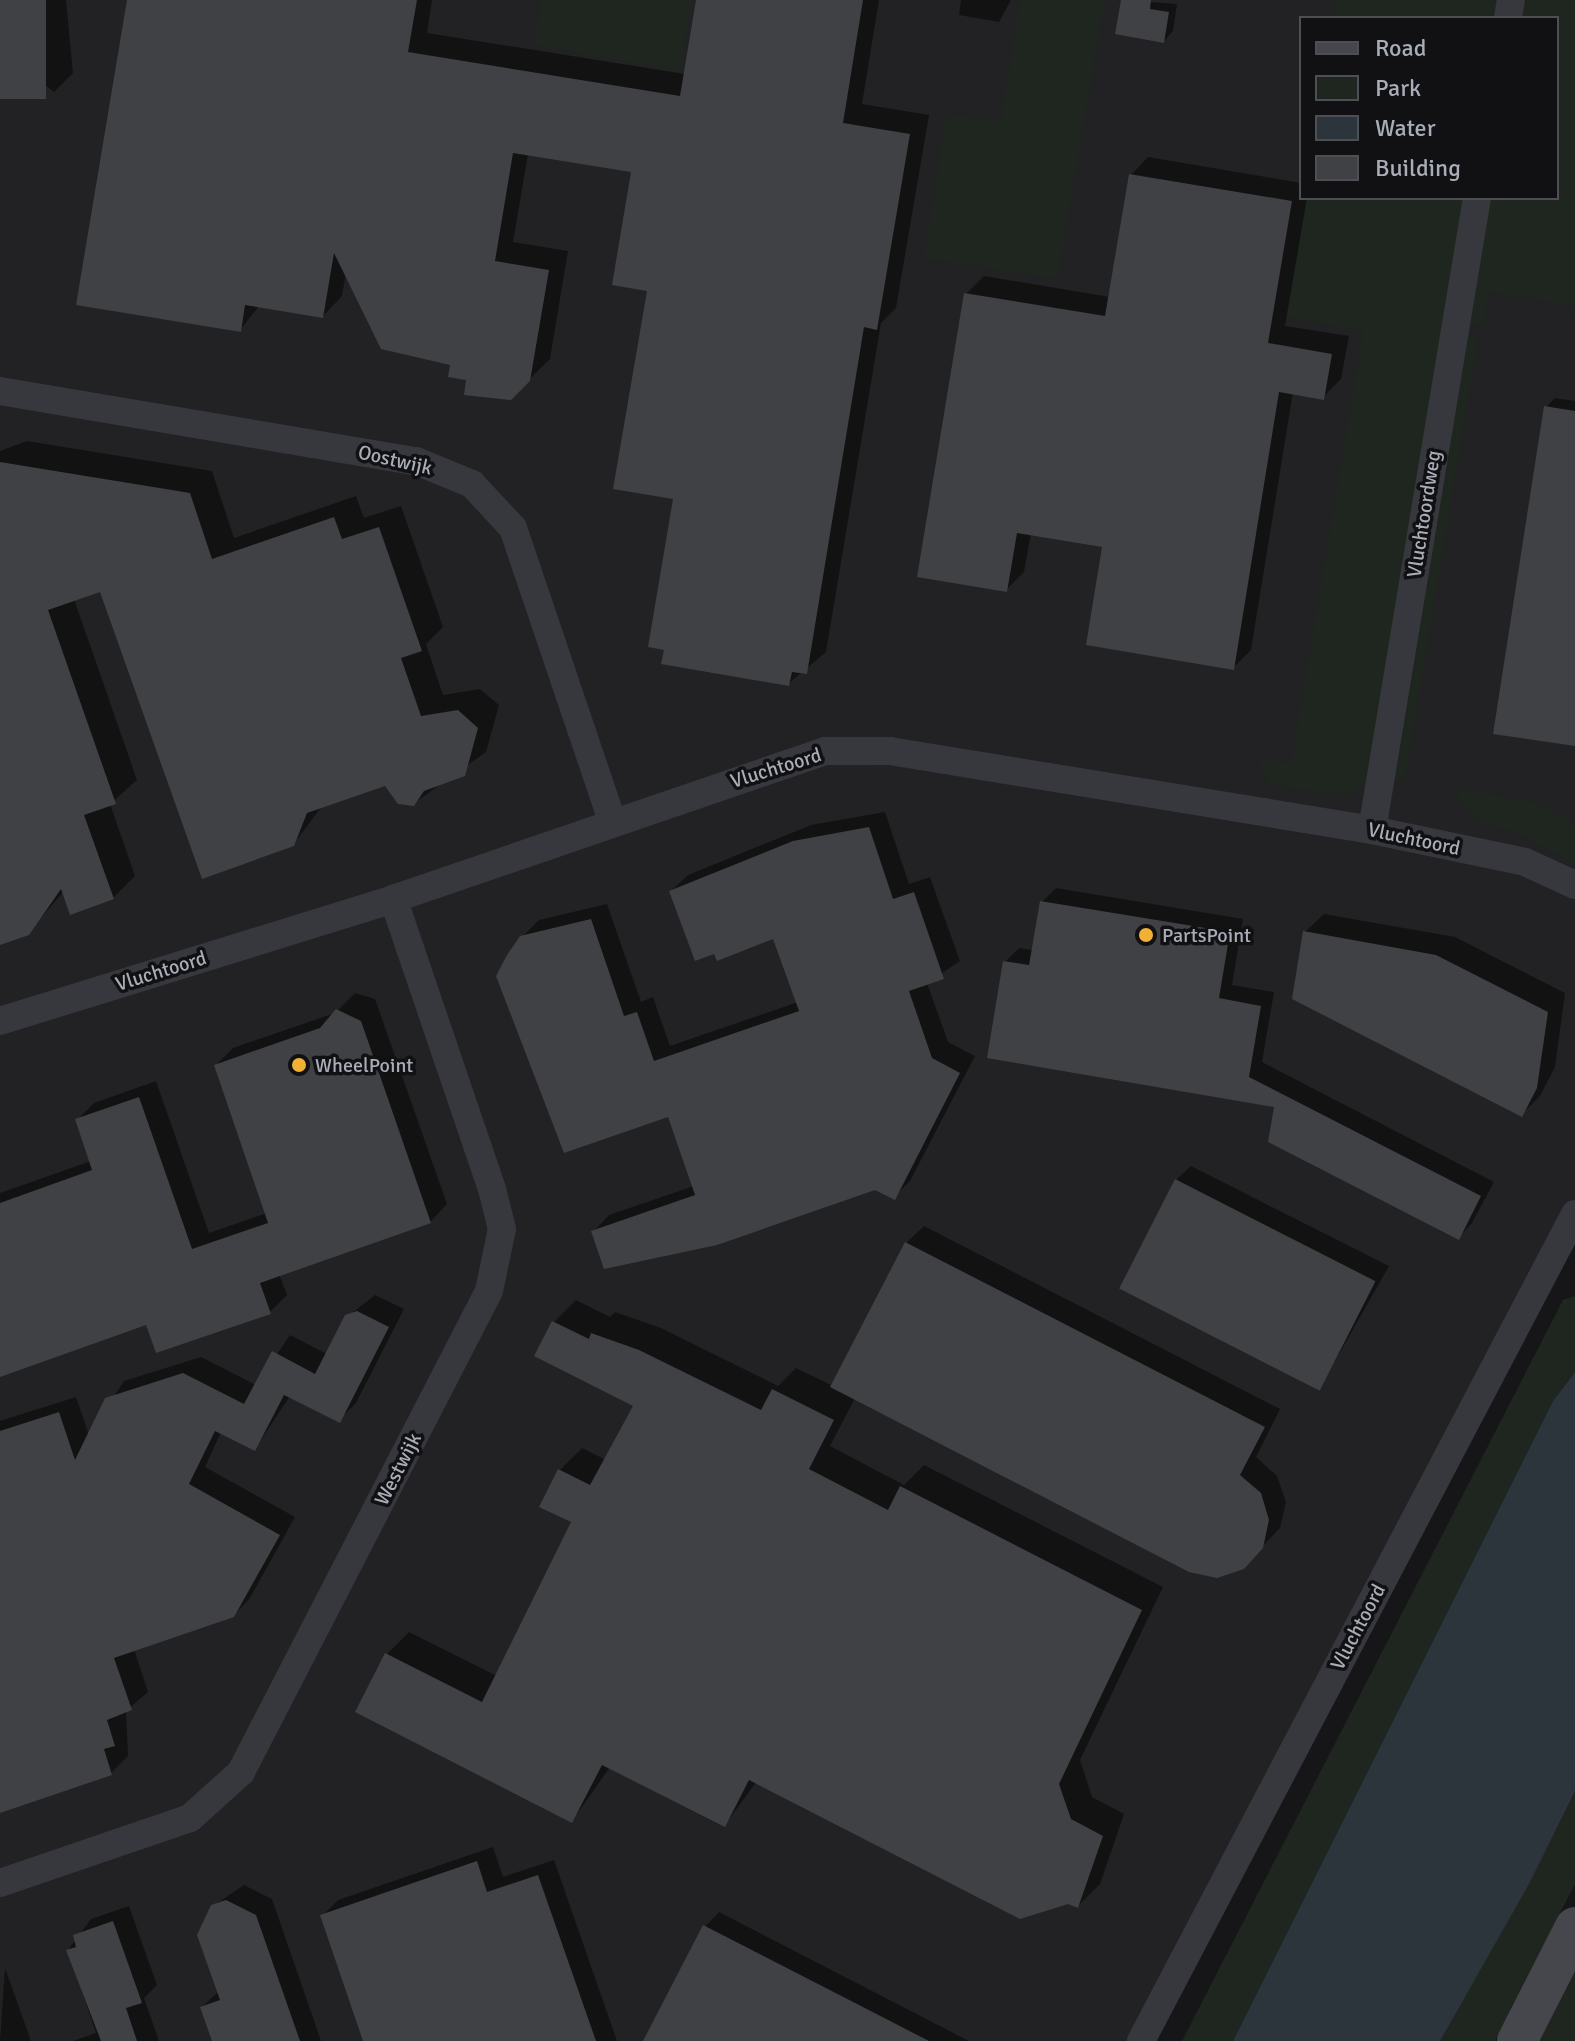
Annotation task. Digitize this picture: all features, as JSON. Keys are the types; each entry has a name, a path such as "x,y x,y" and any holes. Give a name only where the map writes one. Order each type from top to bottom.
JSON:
{"main road":[{"path":"1517,2041 1575,1927"}],"street":[{"name":"Vluchtoordweg","path":"1372,830 1477,200"},
{"name":"Oostwijk","path":"0,391 416,461 472,484 513,528 612,820"},
{"name":"Vluchtoord","path":"0,1021 393,899 612,820 825,751 890,751 1372,830 1525,862 1575,885"},
{"name":"Westwijk","path":"0,1883 190,1818 241,1772 489,1291 502,1229 492,1189 393,899"},
{"name":"Vluchtoord","path":"1141,2041 1571,1232"}],"shaded area":[{"path":"0,0 1575,0 1575,1239 1152,2041 0,2041"}],"green space":[{"path":"541,0 692,0 680,71 534,45"},
{"path":"1020,0 1105,0 1057,279 924,258 946,115 1001,120"},
{"path":"1335,0 1496,0 1496,16 1335,16"},
{"path":"1519,0 1575,0 1575,306 1490,292 1483,325 1466,322 1486,200 1559,200 1559,16 1516,16"},
{"path":"1305,200 1467,200 1370,777 1348,796 1271,785 1260,769 1261,759 1291,763 1363,331 1286,317"},
{"path":"1462,335 1478,337 1405,781 1392,778"},
{"path":"1453,788 1534,802 1575,823 1575,864 1512,830 1475,821"},
{"path":"1575,1296 1575,1372 1553,1401 1233,2041 1182,2041 1563,1300"},
{"path":"1575,1791 1575,1884 1495,2041 1440,2041"},
{"path":"1575,1963 1575,2041 1535,2041"}],"water":[{"path":"1575,1372 1575,1791 1529,1884 1440,2041 1233,2041 1553,1401"}],"building":[{"path":"0,0 46,0 46,99 0,99"},
{"path":"127,0 417,0 408,52 680,96 696,0 863,0 843,123 910,134 877,330 864,327 807,674 792,672 789,686 661,664 664,650 648,647 673,499 613,489 647,291 612,285 631,172 513,153 495,261 549,270 530,381 511,400 464,395 466,380 448,377 450,365 381,349 334,253 323,318 245,305 241,332 76,305"},
{"path":"1121,0 1151,0 1150,9 1169,12 1164,43 1115,34"},
{"path":"1129,174 1292,201 1268,343 1332,354 1324,400 1279,392 1234,670 1086,645 1102,547 1017,533 1007,592 917,577 964,293 1105,316"},
{"path":"1544,406 1575,411 1575,746 1493,734"},
{"path":"0,462 190,493 212,559 334,517 342,539 379,527 422,651 401,658 421,716 458,710 478,728 465,776 424,791 414,806 398,804 385,786 307,813 294,846 202,879 100,592 48,610 116,804 84,815 114,899 70,915 61,889 29,935 0,945"},
{"path":"869,827 893,899 914,892 944,979 909,991 932,1058 960,1073 895,1200 875,1190 717,1245 604,1269 591,1231 695,1195 668,1117 564,1153 496,976 507,955 520,936 591,919 624,1016 637,1012 654,1061 799,1011 773,939 717,961 714,954 695,961 669,891 793,841"},
{"path":"1040,901 1230,932 1219,998 1261,1006 1249,1077 1481,1196 1459,1240 1268,1142 1274,1107 987,1058 1003,961 1029,965"},
{"path":"1303,931 1436,955 1548,1012 1537,1088 1522,1117 1292,999"},
{"path":"336,1009 361,1021 431,1223 260,1283 271,1314 156,1353 146,1325 0,1377 0,1203 92,1170 75,1119 139,1097 192,1249 268,1223 214,1065 320,1028"},
{"path":"1175,1179 1375,1281 1320,1391 1119,1289"},
{"path":"905,1242 1265,1427 1240,1475 1261,1493 1269,1520 1263,1548 1244,1569 1217,1578 1189,1572 830,1387"},
{"path":"357,1311 389,1327 340,1423 284,1395 255,1451 215,1431 189,1484 280,1535 234,1617 114,1658 132,1710 107,1720 115,1746 104,1749 112,1775 0,1813 0,1431 59,1412 75,1460 105,1398 183,1373 244,1404 272,1351 315,1374 345,1315"},
{"path":"552,1321 589,1339 591,1333 639,1350 761,1410 772,1389 834,1420 809,1469 888,1510 900,1486 1142,1610 1059,1784 1071,1819 1103,1836 1078,1908 1068,1904 1020,1919 749,1780 725,1827 602,1765 572,1823 355,1712 385,1653 482,1702 571,1522 539,1507 558,1469 590,1485 633,1406 534,1356"},
{"path":"477,1861 487,1892 538,1875 596,2041 363,2041 320,1915"},
{"path":"226,1900 256,1915 300,2041 212,2041 200,2007 220,2000 197,1935 211,1905"},
{"path":"113,1921 142,2003 126,2008 137,2041 101,2041 66,1950 76,1947 73,1935"},
{"path":"703,1925 859,2005 929,2041 643,2041"}],"place":[{"name":"PartsPoint","path":"1146,935"},
{"name":"WheelPoint","path":"299,1065"}]}
